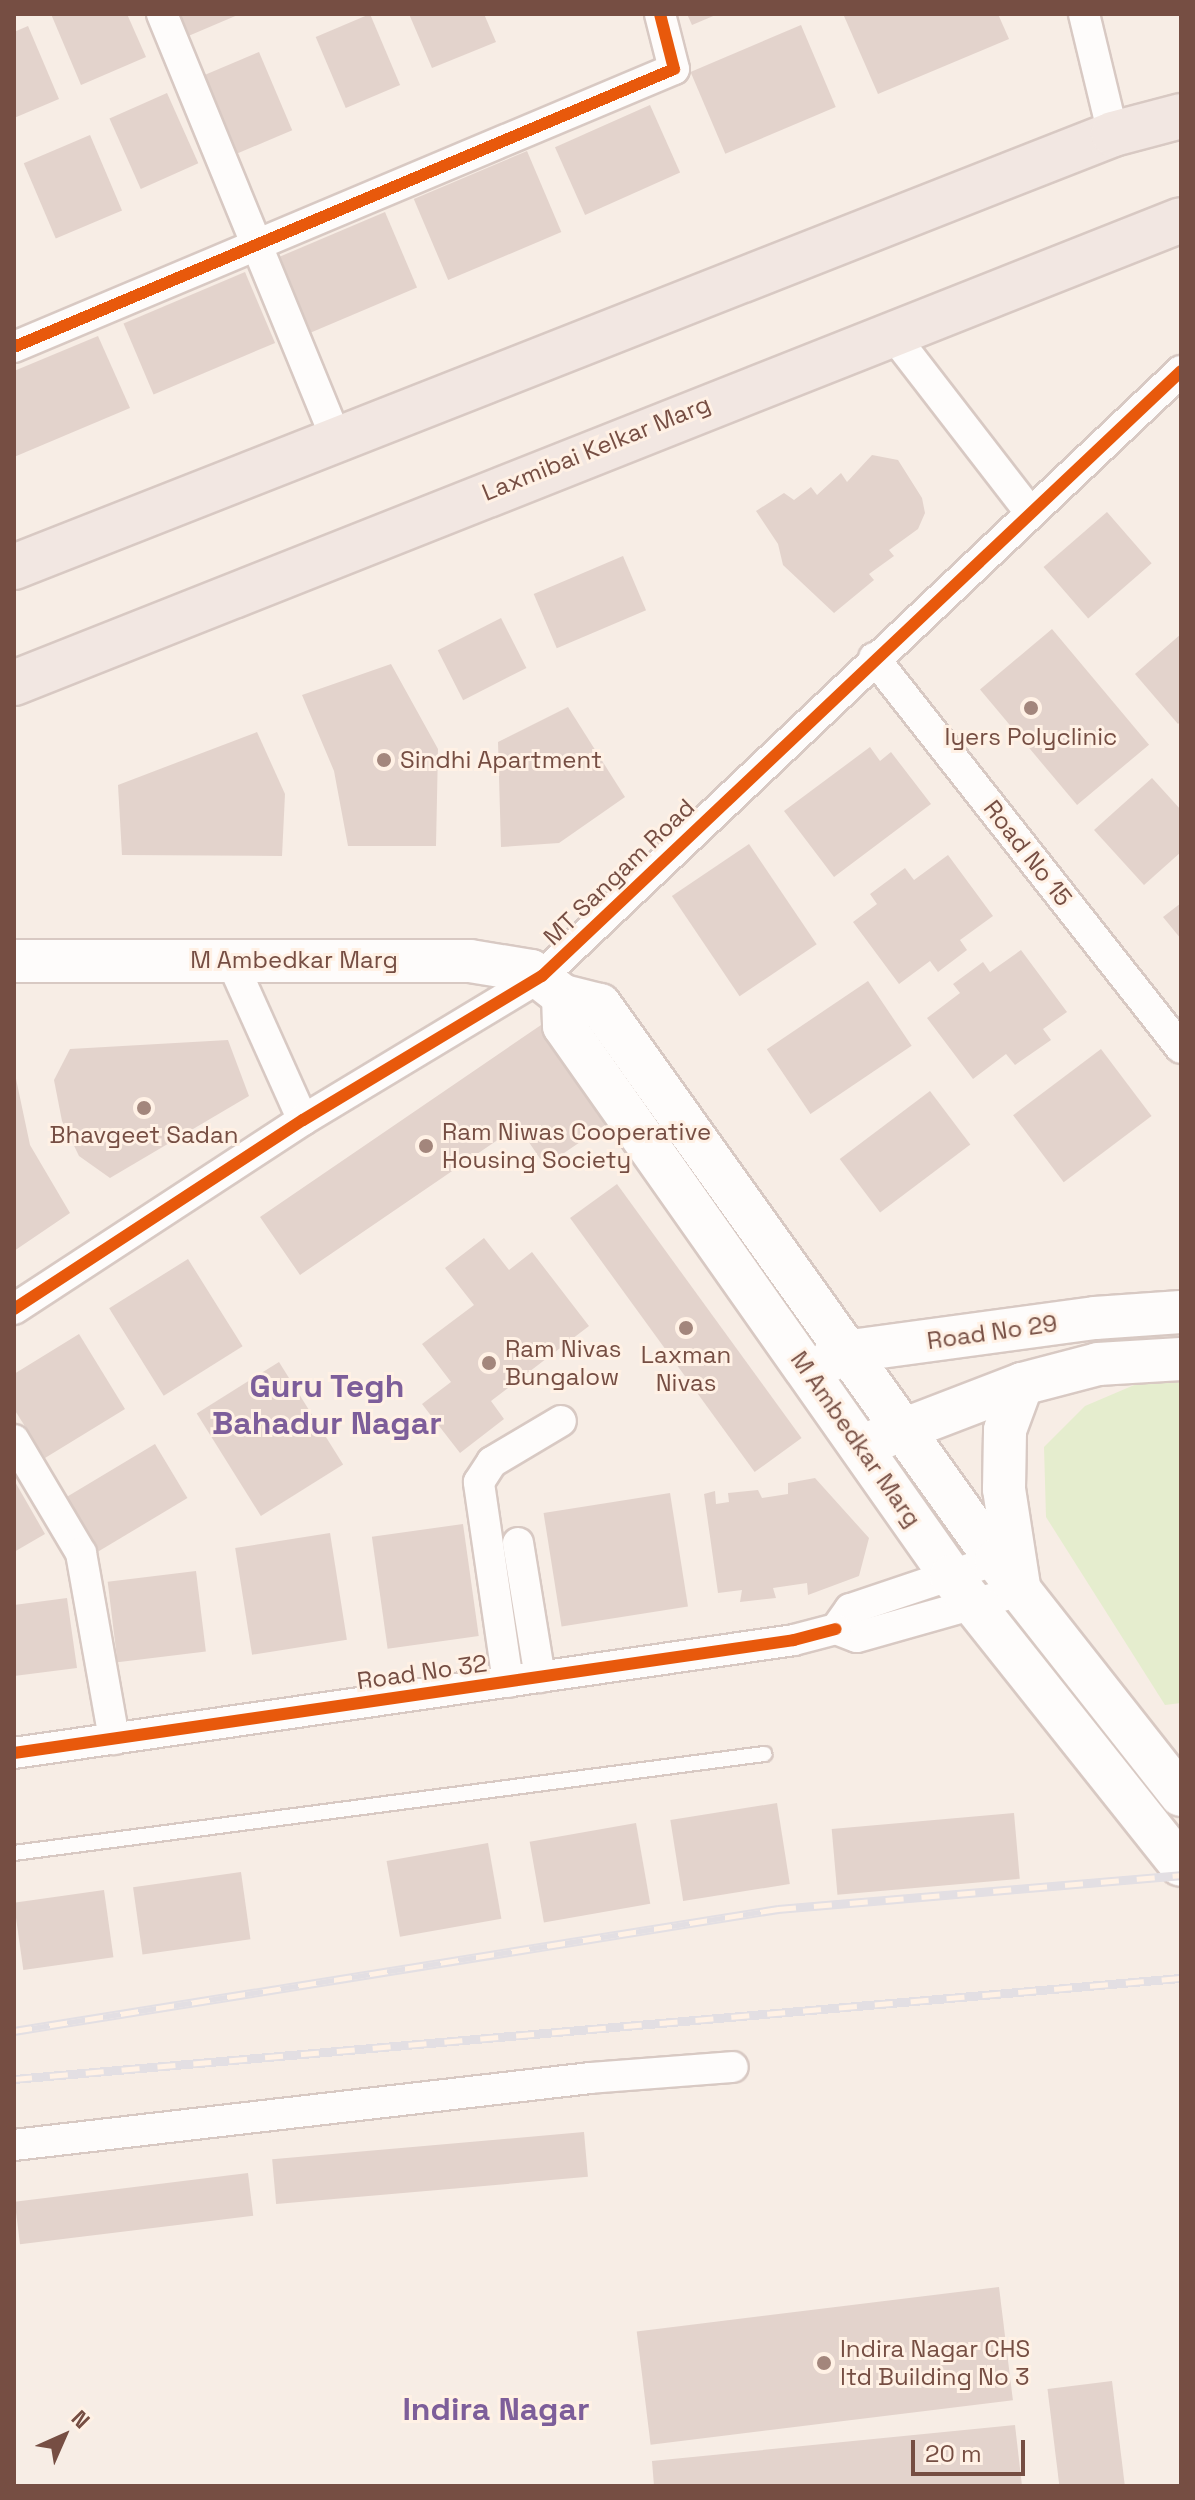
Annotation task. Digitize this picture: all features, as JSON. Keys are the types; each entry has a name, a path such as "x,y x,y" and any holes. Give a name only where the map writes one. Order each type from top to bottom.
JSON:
{"highway":[{"path":"14,567 1113,134 1181,116"},
{"name":"Laxmibai Kelkar Marg","path":"14,683 890,331 1181,220"}],"main road":[{"name":"M Ambedkar Marg","path":"14,961 470,961 510,965 600,1005 851,1351 1008,1576 1181,1795"},
{"name":"M Ambedkar Marg","path":"552,986 564,1026 962,1590 1175,1858"},
{"name":"Road No 29","path":"808,1371 851,1351 1095,1318 1181,1312"},
{"path":"863,1448 904,1427 1022,1384 1098,1364 1181,1359"},
{"path":"1008,1576 1005,1430 1022,1384"}],"street":[{"path":"162,14 258,241 337,440"},
{"path":"14,347 258,241 674,69 660,14"},
{"path":"1084,14 1113,134"},
{"path":"890,331 1030,512"},
{"name":"MT Sangam Road","path":"14,1309 303,1120 552,986 874,658 1181,371"},
{"name":"Road No 15","path":"874,658 1181,1048"},
{"path":"231,960 303,1120"},
{"path":"500,1683 479,1482 492,1462 561,1421"},
{"path":"14,1440 81,1553 114,1739"},
{"path":"518,1543 540,1677"},
{"path":"470,1547 500,1683"},
{"name":"Road No 32","path":"14,1753 794,1640 836,1629 857,1637 962,1590 1008,1576"},
{"path":"14,2145 590,2078 733,2067"}],"lane":[{"path":"14,1853 764,1754"}],"green space":[{"path":"1160,1374 1181,1375 1181,1703 1165,1705 1046,1517 1044,1447 1085,1406"}],"building":[{"path":"51,14 127,14 146,57 81,85"},
{"path":"176,14 240,14 186,37"},
{"path":"370,14 400,85 346,108 316,37"},
{"path":"409,14 484,14 496,42 432,68"},
{"path":"687,14 718,14 692,25"},
{"path":"998,14 1009,39 878,94 844,16"},
{"path":"801,25 836,107 725,154 691,72"},
{"path":"28,26 59,99 14,118 14,32"},
{"path":"259,52 292,130 236,154 203,76"},
{"path":"167,93 198,163 141,189 109,119"},
{"path":"650,105 680,173 585,215 555,147"},
{"path":"90,135 122,210 56,239 24,163"},
{"path":"527,151 561,232 448,280 414,199"},
{"path":"385,212 417,287 306,335 274,259"},
{"path":"245,272 275,343 154,394 123,324"},
{"path":"98,336 130,408 14,457 14,371"},
{"path":"872,455 898,460 922,498 925,513 918,529 889,550 894,556 869,574 874,580 834,613 783,565 778,544 756,511 784,493 794,500 811,487 817,495 841,473 847,482"},
{"path":"1107,512 1152,563 1088,618 1044,567"},
{"path":"623,556 646,610 557,648 534,594"},
{"path":"501,618 526,668 463,700 438,650"},
{"path":"1052,629 1149,745 1077,805 980,689"},
{"path":"1181,634 1181,721 1178,724 1135,674"},
{"name":"Sindhi Apartment","path":"391,664 438,749 436,846 348,846 334,771 302,695"},
{"path":"568,707 625,797 559,843 501,847 498,742"},
{"path":"257,732 285,794 282,856 122,855 118,785"},
{"path":"870,747 880,761 891,752 931,804 834,877 784,811"},
{"path":"1152,778 1181,810 1181,852 1144,885 1094,830"},
{"path":"749,844 817,944 740,996 672,896"},
{"path":"948,855 993,916 960,940 967,950 938,972 930,961 899,984 853,922 877,904 870,894 905,868 914,880"},
{"path":"1181,903 1181,939 1163,917"},
{"path":"1021,950 1067,1012 1043,1029 1051,1040 1015,1065 1006,1054 973,1079 927,1018 960,993 953,984 983,962 990,972"},
{"path":"868,981 912,1046 810,1114 767,1049"},
{"name":"Ram Niwas Cooperative Housing Society","path":"541,1025 608,1123 545,1166 518,1126 300,1275 260,1217"},
{"name":"Bhavgeet Sadan","path":"228,1040 249,1096 110,1178 79,1156 62,1121 54,1080 70,1049"},
{"path":"1101,1049 1152,1116 1064,1182 1013,1115"},
{"path":"15,1074 30,1145 70,1213 14,1251"},
{"path":"930,1091 970,1145 880,1213 840,1159"},
{"name":"Laxman Nivas","path":"617,1184 802,1438 755,1472 570,1218"},
{"name":"Ram Nivas Bungalow","path":"484,1238 509,1270 532,1252 589,1326 491,1401 504,1419 460,1453 422,1404 451,1382 422,1344 474,1305 445,1268"},
{"path":"188,1259 243,1346 164,1396 109,1308"},
{"path":"79,1334 125,1409 45,1458 14,1409 14,1374"},
{"path":"279,1362 343,1465 261,1516 197,1413"},
{"path":"155,1444 187,1498 96,1553 63,1499"},
{"path":"815,1478 869,1538 859,1576 808,1595 807,1583 773,1588 776,1598 740,1602 742,1590 718,1593 704,1494 715,1491 716,1504 729,1502 728,1493 758,1490 762,1498 788,1494 788,1483"},
{"path":"14,1480 45,1534 14,1552"},
{"path":"670,1493 688,1607 562,1627 544,1513"},
{"path":"463,1524 479,1636 388,1649 372,1537"},
{"path":"330,1533 347,1640 252,1655 235,1548"},
{"path":"196,1571 206,1651 118,1662 108,1582"},
{"path":"67,1598 77,1668 14,1676 14,1605"},
{"path":"777,1803 790,1884 683,1901 670,1820"},
{"path":"1014,1813 1020,1879 837,1895 832,1829"},
{"path":"636,1823 650,1904 544,1923 530,1842"},
{"path":"488,1843 501,1919 400,1937 387,1861"},
{"path":"241,1872 250,1939 143,1955 133,1887"},
{"path":"104,1890 113,1957 23,1970 14,1903"},
{"path":"584,2132 588,2177 276,2204 272,2159"},
{"path":"248,2173 253,2216 20,2244 15,2202"},
{"name":"Indira Nagar CHS ltd Building No 3","path":"999,2287 1013,2400 651,2445 637,2331"},
{"path":"1112,2381 1125,2486 1059,2486 1047,2389"},
{"path":"1015,2425 1022,2486 654,2486 652,2461"}],"railway":[{"path":"14,2031 778,1909 1181,1875"},
{"path":"14,2079 1181,1978"}],"cycle path":[{"path":"14,347 674,69 660,14"},
{"path":"14,1309 303,1120 542,976 1181,371"},
{"path":"14,1753 794,1640 836,1629"}],"place":[{"name":"Iyers Polyclinic","path":"1031,708"},
{"name":"Sindhi Apartment","path":"384,760"},
{"name":"Bhavgeet Sadan","path":"144,1108"},
{"name":"Ram Niwas Cooperative Housing Society","path":"426,1146"},
{"name":"Laxman Nivas","path":"686,1328"},
{"name":"Ram Nivas Bungalow","path":"489,1363"},
{"name":"Indira Nagar CHS ltd Building No 3","path":"824,2363"}],"district":[{"name":"Guru Tegh Bahadur Nagar","path":"327,1406"},
{"name":"Indira Nagar","path":"496,2409"}]}
